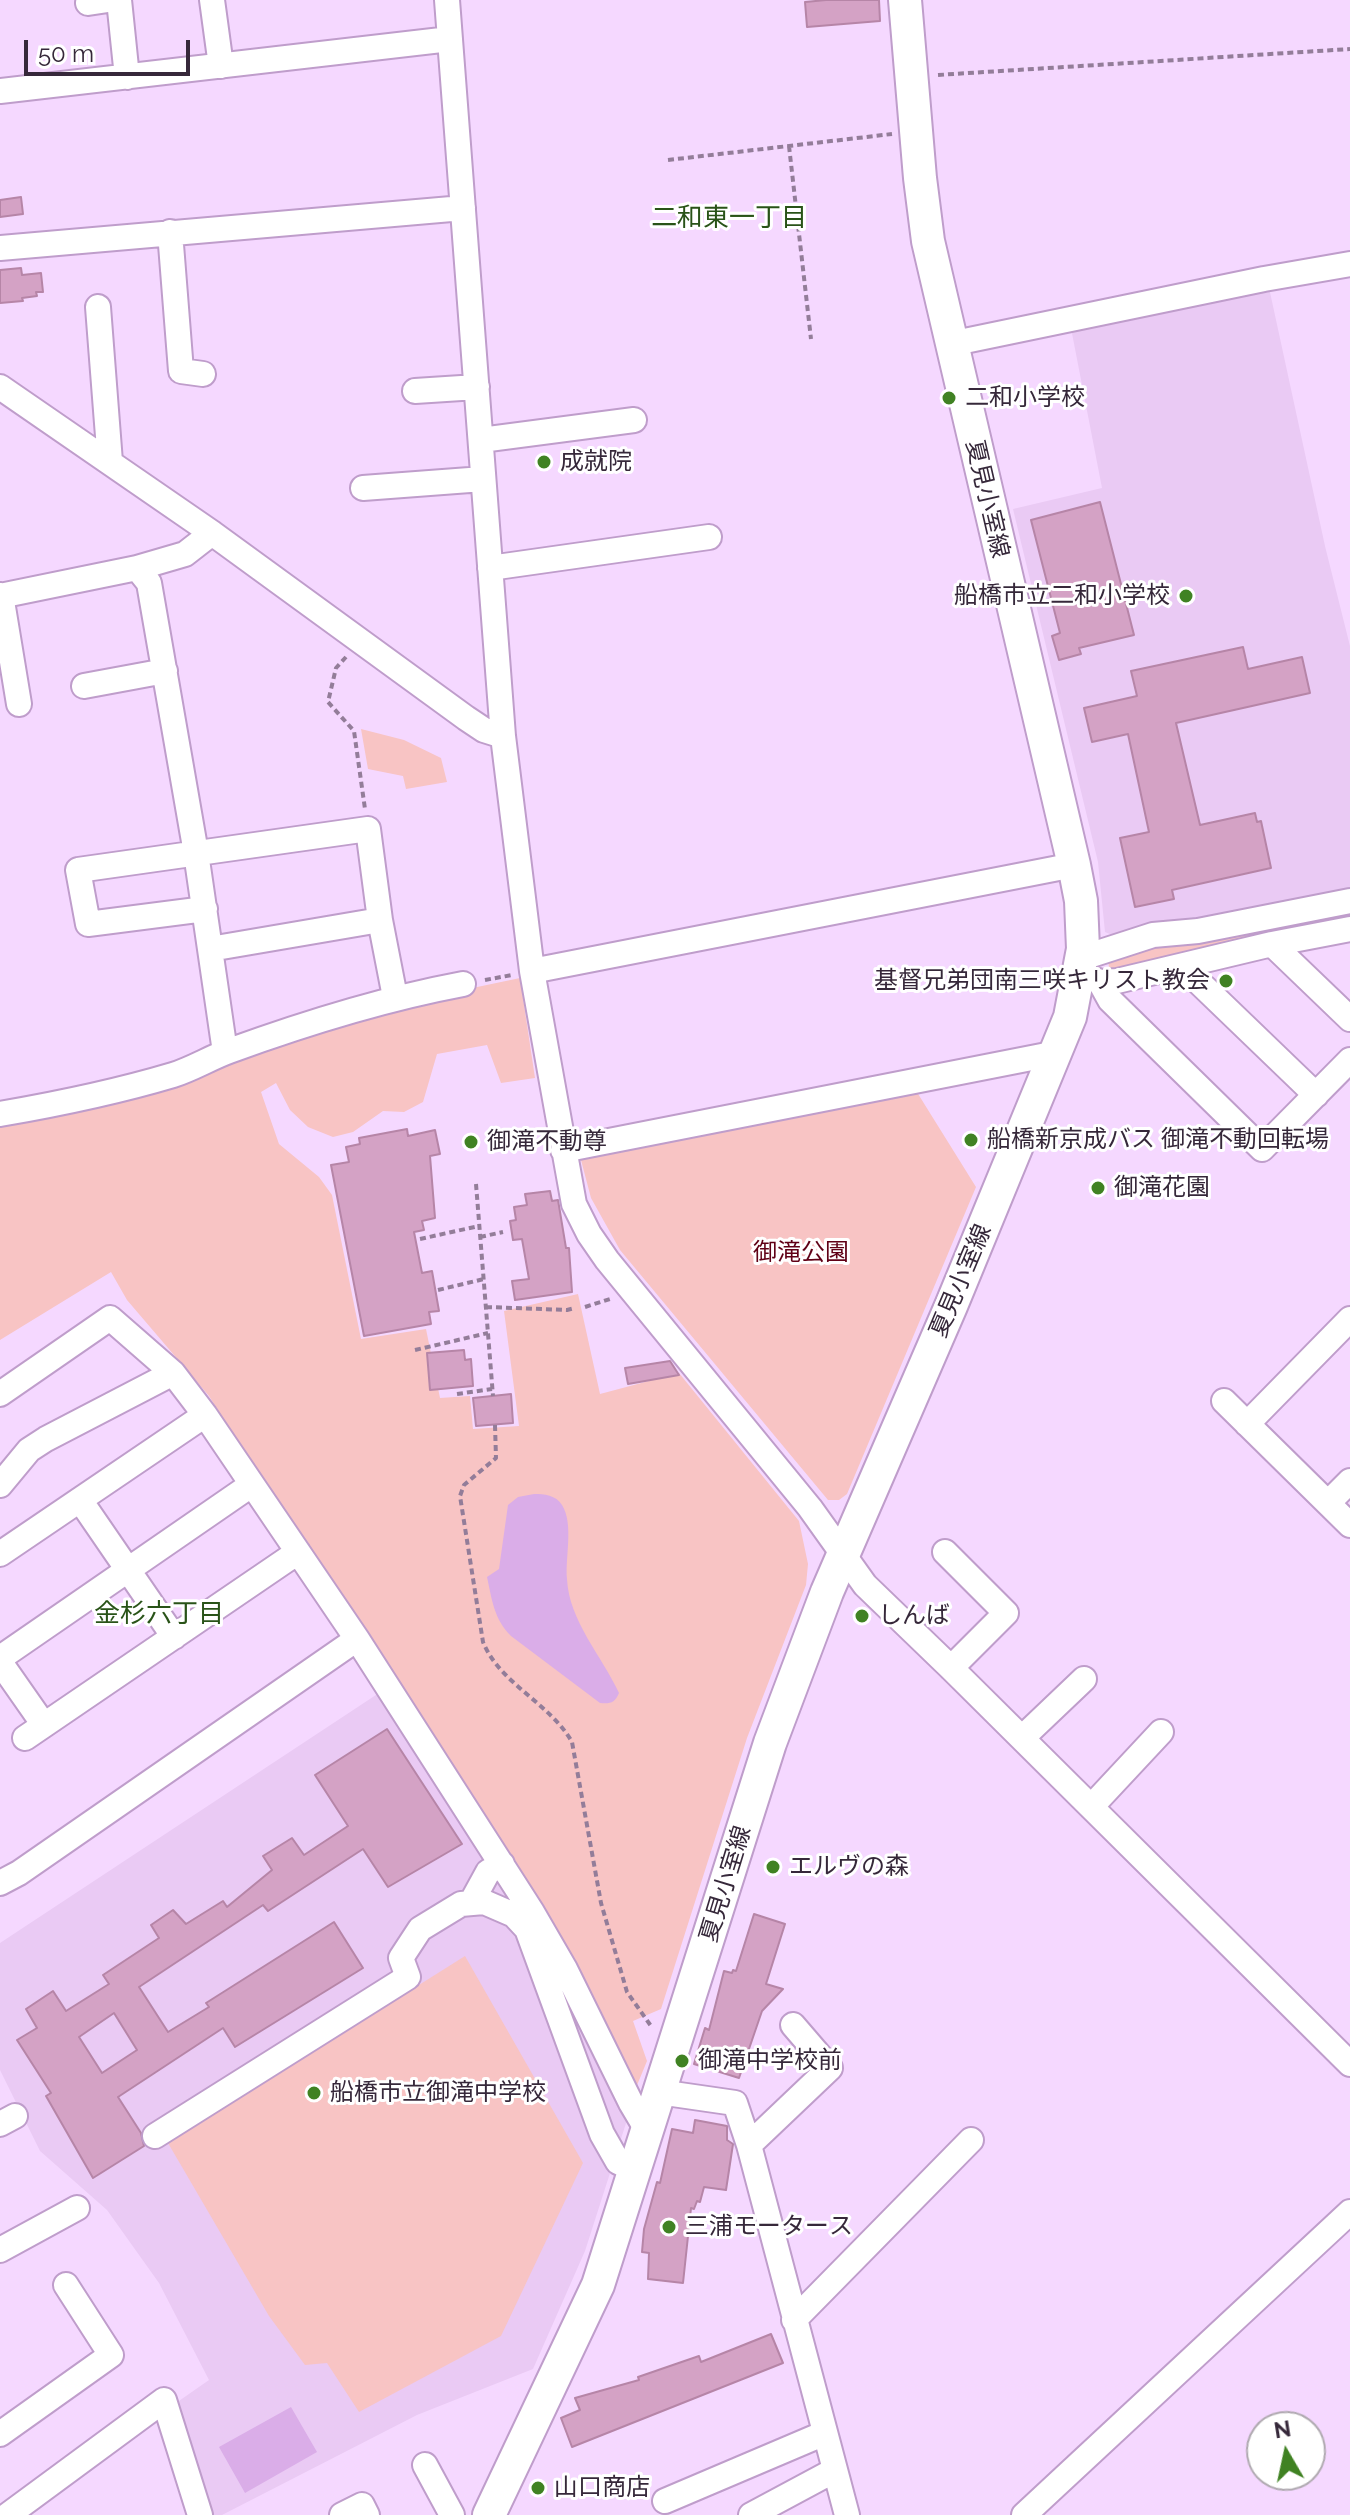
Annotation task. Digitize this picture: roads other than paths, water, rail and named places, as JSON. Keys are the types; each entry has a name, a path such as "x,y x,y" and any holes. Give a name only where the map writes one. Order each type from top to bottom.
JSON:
{"main road":[{"name":"夏見小室線","path":"489,2515 598,2285 770,1743 842,1554 951,1306 1057,1053 1087,971 1081,901 1074,865 928,241 905,0"}],"street":[{"path":"119,0 127,77"},
{"path":"212,0 221,66"},
{"path":"447,0 503,736 532,971 574,1204 598,1247 810,1508 865,1585 1350,2064"},
{"path":"0,91 450,39"},
{"path":"0,248 463,208"},
{"path":"170,232 181,371 203,374"},
{"path":"950,344 1350,264"},
{"path":"98,307 110,462"},
{"path":"0,387 212,533 466,718 484,730 503,736"},
{"path":"415,391 477,387"},
{"path":"481,440 634,420"},
{"path":"363,488 483,479"},
{"path":"19,704 1,596 137,568 185,554 212,533"},
{"path":"490,568 709,537"},
{"path":"137,568 149,583 196,853 225,1052"},
{"path":"84,686 165,671"},
{"path":"205,909 88,924 78,870 368,829 380,920 395,997"},
{"path":"532,971 1074,865"},
{"path":"1087,971 1153,935 1198,931 1350,901"},
{"path":"210,949 380,920"},
{"path":"1087,971 1117,981 1350,929"},
{"path":"1272,944 1350,1019"},
{"path":"1182,966 1316,1095"},
{"path":"1087,971 1110,1000 1262,1149 1350,1060"},
{"path":"0,1114 64,1103 162,1078 225,1052 395,997 463,984"},
{"path":"563,1150 1057,1053"},
{"path":"0,1394 110,1318 173,1373 205,1415 357,1639 502,1864 565,1969 647,2130"},
{"path":"1247,1424 1350,1319"},
{"path":"0,1485 29,1450 173,1373"},
{"path":"1224,1401 1350,1525"},
{"path":"0,1554 205,1415"},
{"path":"1328,1503 1350,1481"},
{"path":"251,1485 0,1660 35,1732 298,1552"},
{"path":"80,1500 174,1637"},
{"path":"945,1552 1006,1613 951,1668"},
{"path":"0,1883 19,1873 357,1639"},
{"path":"1022,1738 1084,1679"},
{"path":"1091,1807 1161,1732"},
{"path":"471,1903 488,1872 502,1864"},
{"path":"155,2136 408,1977 401,1958 420,1929 461,1904 484,1902 514,1915 527,1929 602,2134 618,2162 635,2170"},
{"path":"749,2145 830,2068 793,2025"},
{"path":"659,2092 735,2103 789,2292 847,2515"},
{"path":"794,2320 971,2140"},
{"path":"0,2250 77,2208"},
{"path":"1024,2515 1350,2212"},
{"path":"0,2434 111,2355 66,2285"},
{"path":"8,2515 164,2400 200,2515"},
{"path":"665,2501 825,2433"},
{"path":"425,2465 452,2515"},
{"path":"751,2515 835,2470"},
{"path":"342,2515 362,2505 367,2515"}],"place":[{"name":"二和小学校","path":"949,398"},
{"name":"成就院","path":"544,462"},
{"name":"船橋市立二和小学校","path":"1186,596"},
{"name":"基督兄弟団南三咲キリスト教会","path":"1226,981"},
{"name":"船橋新京成バス 御滝不動回転場","path":"971,1140"},
{"name":"御滝不動尊","path":"471,1142"},
{"name":"御滝花園","path":"1098,1188"},
{"name":"しんば","path":"862,1616"},
{"name":"エルヴの森","path":"773,1867"},
{"name":"御滝中学校前","path":"682,2061"},
{"name":"船橋市立御滝中学校","path":"314,2093"},
{"name":"三浦モータース","path":"669,2227"},
{"name":"山口商店","path":"538,2488"}],"district":[{"name":"二和東一丁目","path":"729,218"},
{"name":"金杉六丁目","path":"159,1614"}],"park label":[{"name":"御滝公園","path":"801,1253"}]}
